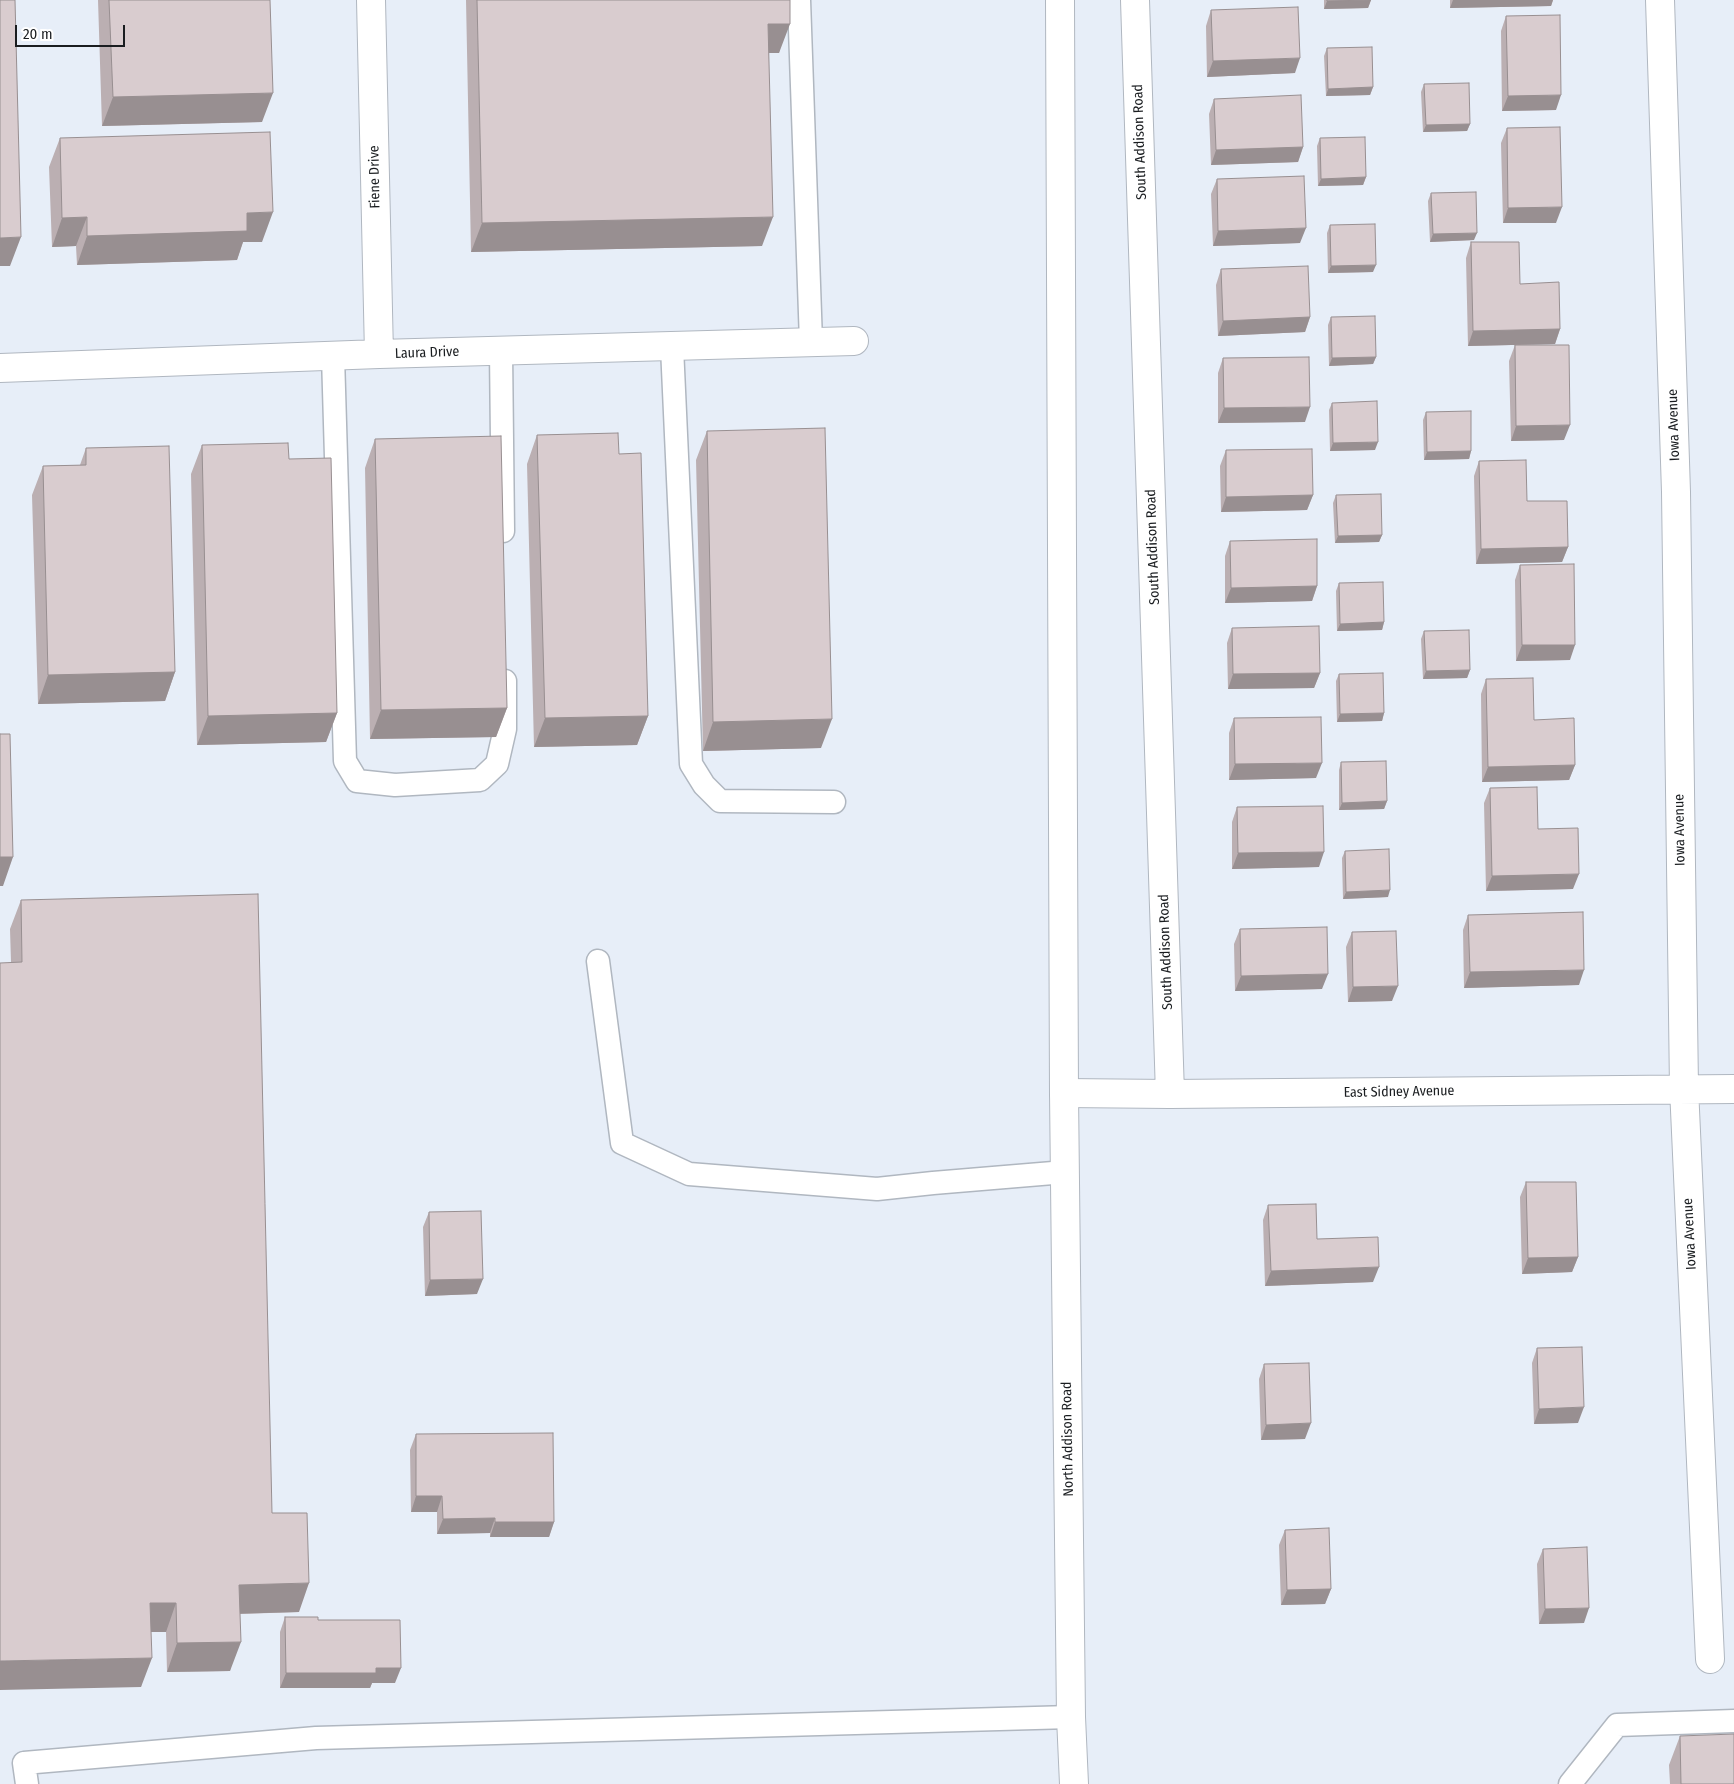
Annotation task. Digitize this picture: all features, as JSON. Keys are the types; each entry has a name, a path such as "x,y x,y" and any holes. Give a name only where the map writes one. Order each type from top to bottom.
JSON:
{"street":[{"name":"Fiene Drive","path":"371,0 379,354"},
{"path":"1060,0 1064,1093"},
{"name":"South Addison Road","path":"1135,0 1170,1094"},
{"name":"Iowa Avenue","path":"1660,0 1676,492 1684,1088 1710,1659"},
{"name":"Laura Drive","path":"0,368 379,354 854,341"},
{"name":"East Sidney Avenue","path":"1064,1093 1170,1094 1734,1089"},
{"name":"North Addison Road","path":"1064,1093 1071,1717 1074,1784"}],"lane":[{"path":"799,0 811,342"},
{"path":"672,346 691,764 704,785 720,801 834,802"},
{"path":"501,351 503,550"},
{"path":"333,356 345,761 357,782 395,785 480,780 497,764 505,729 504,659"},
{"path":"598,961 622,1143 689,1174 877,1190 933,1183 1065,1172"},
{"path":"27,1784 24,1763 316,1738 1071,1717"},
{"path":"1570,1784 1617,1725 1734,1721"}],"building":[{"path":"0,0 15,0 21,237 0,238"},
{"path":"109,0 270,0 273,93 113,97"},
{"path":"477,0 790,0 790,24 768,24 773,217 482,223"},
{"path":"1327,0 1371,0 1327,1"},
{"path":"1298,7 1300,58 1213,61 1211,10"},
{"path":"1560,15 1561,95 1508,96 1506,16"},
{"path":"1372,47 1373,87 1328,89 1327,48"},
{"path":"1469,83 1470,124 1426,125 1424,84"},
{"path":"1301,95 1303,147 1216,150 1214,99"},
{"path":"1560,127 1562,207 1508,208 1507,128"},
{"path":"270,132 273,212 247,213 247,231 87,236 87,217 62,218 60,138"},
{"path":"1365,137 1366,177 1321,179 1320,138"},
{"path":"1304,176 1306,228 1218,231 1217,179"},
{"path":"1476,192 1477,233 1433,234 1431,193"},
{"path":"1375,224 1376,265 1331,266 1330,225"},
{"path":"1471,242 1519,242 1520,284 1559,282 1560,329 1473,331"},
{"path":"1308,266 1310,317 1223,321 1221,269"},
{"path":"1375,316 1376,357 1332,358 1331,317"},
{"path":"1515,345 1569,345 1570,425 1516,426"},
{"path":"1309,357 1310,407 1224,408 1223,358"},
{"path":"1377,401 1378,442 1333,443 1332,403"},
{"path":"1471,411 1471,451 1427,452 1426,412"},
{"path":"825,428 832,719 713,722 707,431"},
{"path":"618,433 619,454 641,453 648,716 545,718 537,435"},
{"path":"501,436 507,708 381,710 375,439"},
{"path":"288,443 289,459 331,458 337,713 208,716 202,445"},
{"path":"169,446 175,672 48,675 43,466 86,465 86,448"},
{"path":"1312,449 1313,495 1226,497 1226,450"},
{"path":"1526,460 1527,501 1567,501 1568,547 1481,549 1479,461"},
{"path":"1381,494 1382,535 1338,536 1336,495"},
{"path":"1317,539 1317,586 1231,588 1230,541"},
{"path":"1574,564 1575,645 1522,645 1520,565"},
{"path":"1383,582 1384,622 1340,624 1339,583"},
{"path":"1319,626 1320,673 1233,674 1232,628"},
{"path":"1469,630 1470,670 1426,671 1424,631"},
{"path":"1383,673 1384,713 1340,714 1339,674"},
{"path":"1533,678 1534,720 1574,718 1575,765 1488,767 1486,679"},
{"path":"1321,717 1322,763 1235,764 1234,718"},
{"path":"0,734 10,734 13,857 0,857"},
{"path":"1386,761 1387,801 1342,803 1341,762"},
{"path":"1537,787 1538,829 1578,828 1579,874 1492,876 1490,788"},
{"path":"1323,806 1324,852 1238,853 1237,807"},
{"path":"1389,849 1390,890 1346,892 1345,851"},
{"path":"258,894 272,1513 307,1513 309,1583 239,1585 241,1642 177,1643 176,1603 150,1603 152,1658 0,1661 0,963 22,962 21,900"},
{"path":"1583,912 1584,970 1470,972 1468,915"},
{"path":"1327,927 1328,974 1241,976 1240,929"},
{"path":"1396,931 1398,986 1353,987 1352,932"},
{"path":"1526,1182 1576,1182 1578,1257 1528,1258"},
{"path":"1316,1204 1317,1239 1378,1237 1379,1267 1271,1271 1268,1205"},
{"path":"481,1211 483,1279 430,1280 429,1212"},
{"path":"1582,1347 1584,1407 1539,1409 1537,1348"},
{"path":"1309,1363 1311,1423 1266,1425 1264,1364"},
{"path":"553,1433 554,1522 495,1522 495,1518 443,1519 442,1496 416,1496 416,1434"},
{"path":"1329,1528 1331,1589 1287,1590 1285,1530"},
{"path":"1587,1547 1589,1608 1545,1609 1543,1549"},
{"path":"285,1617 318,1617 318,1620 400,1620 401,1668 376,1668 376,1673 286,1673"},
{"path":"1734,1734 1734,1784 1681,1784 1680,1736"}]}
